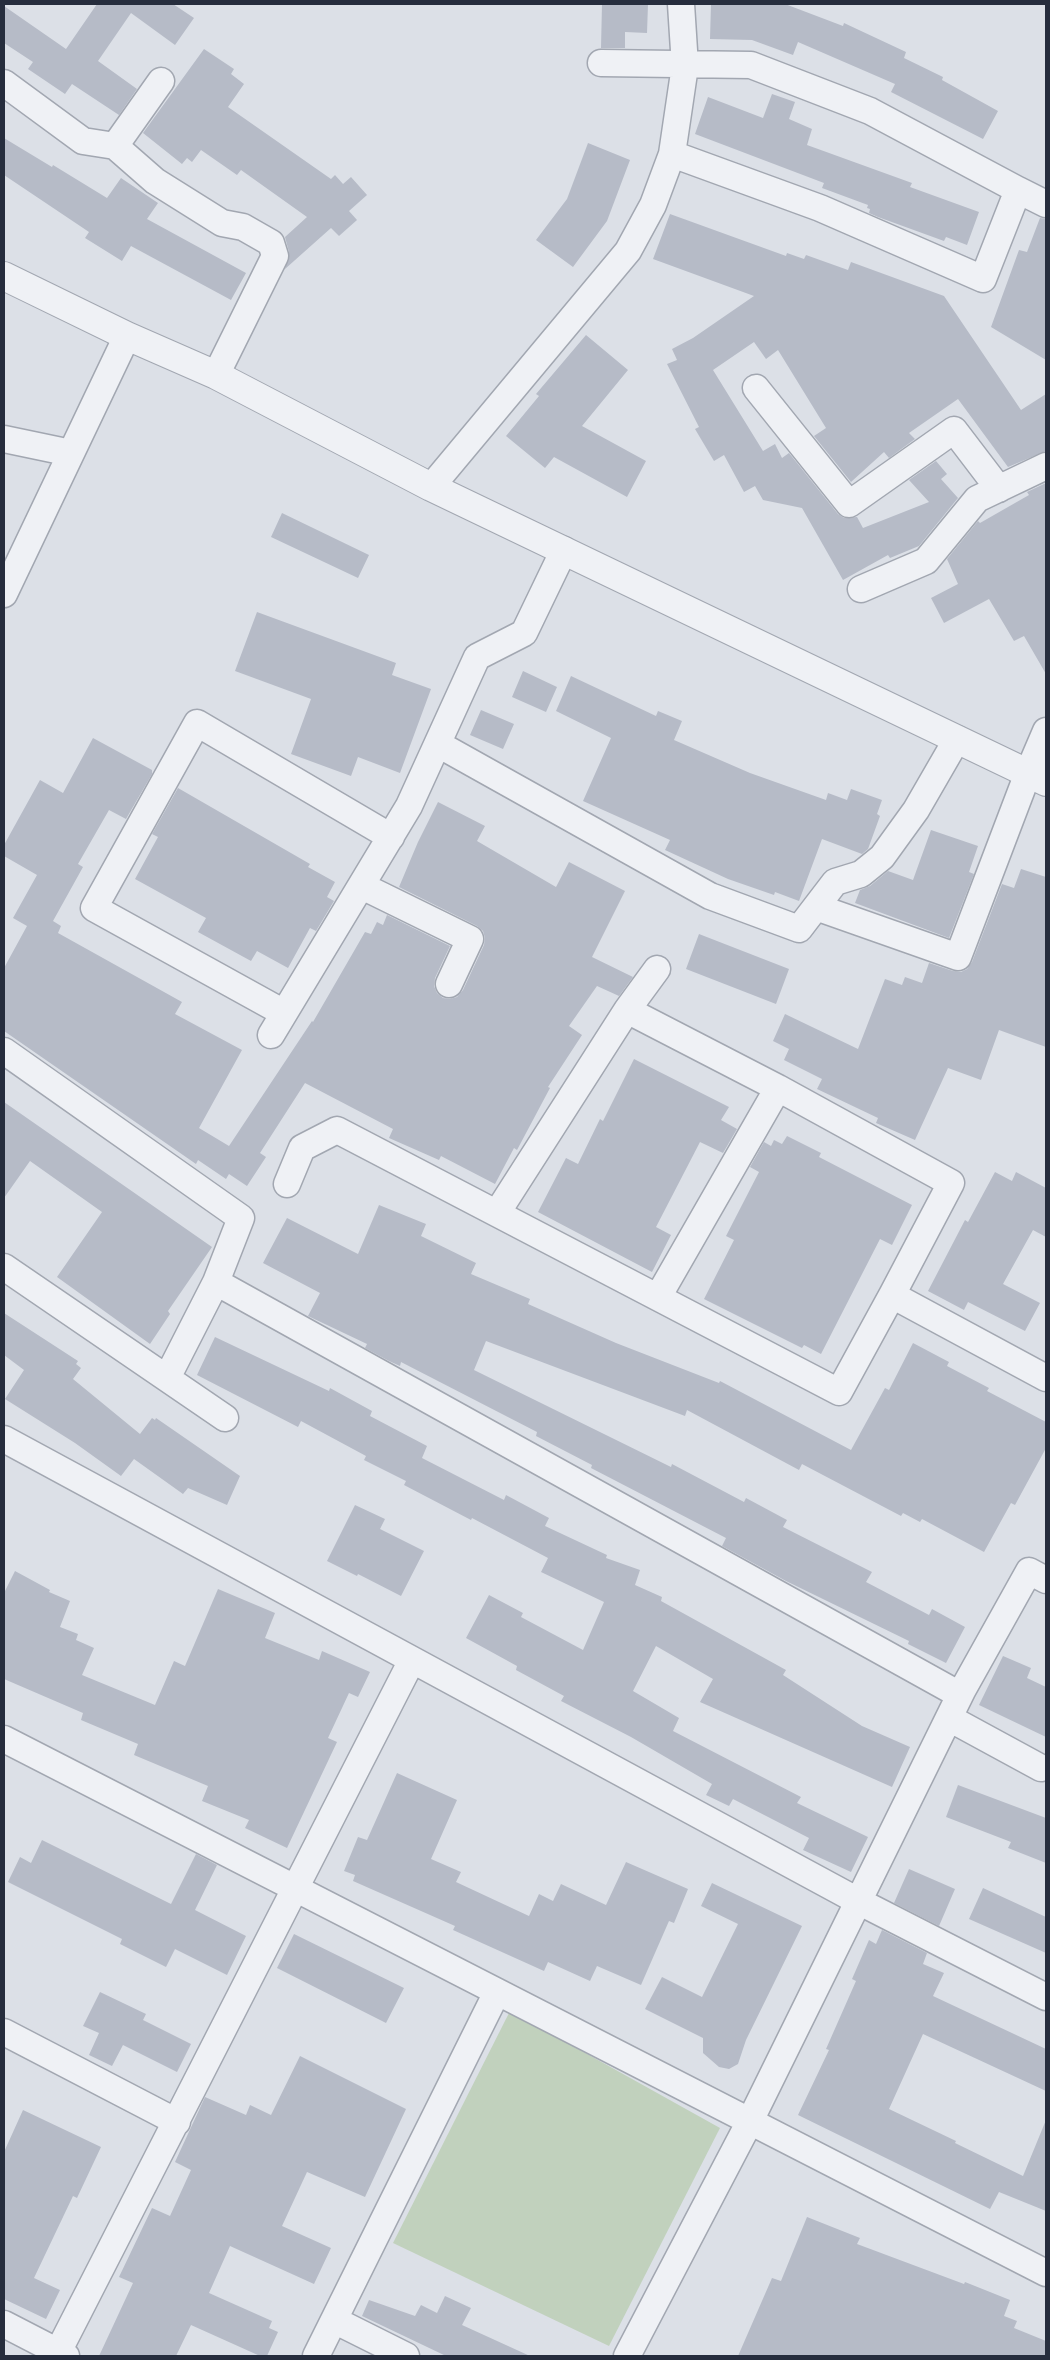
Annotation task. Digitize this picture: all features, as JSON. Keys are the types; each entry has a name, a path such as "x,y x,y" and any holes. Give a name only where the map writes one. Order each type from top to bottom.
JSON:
{"street":[{"path":"431,487 628,251 653,205 672,154 685,66 681,4"},
{"path":"601,63 685,66 751,65 870,111 1046,204"},
{"path":"115,146 161,81"},
{"path":"4,83 83,141 115,146 155,181 222,223 243,227 271,244 275,256 216,375"},
{"path":"672,154 820,208 983,280 1018,190"},
{"path":"4,276 127,336 216,375 431,487 1037,777"},
{"path":"4,594 127,336"},
{"path":"756,388 849,504 954,430 999,489"},
{"path":"4,439 71,453"},
{"path":"861,589 926,561 977,499 1046,466"},
{"path":"271,1035 409,806 477,657 524,633 564,550"},
{"path":"284,1013 94,908 197,723 390,837"},
{"path":"816,906 958,957 1037,777 1046,732"},
{"path":"438,744 710,896 799,929 835,882 860,874 882,857 916,810 957,739"},
{"path":"362,886 470,939 449,984"},
{"path":"497,1213 627,1010 657,969"},
{"path":"287,1184 302,1148 337,1130 839,1392 951,1183 778,1088 627,1010"},
{"path":"4,1051 241,1218 216,1282 167,1378"},
{"path":"658,1296 778,1088"},
{"path":"4,1267 225,1418"},
{"path":"216,1282 954,1706 1041,1768"},
{"path":"892,1294 1043,1369"},
{"path":"4,1439 858,1902 1046,1997"},
{"path":"629,2355 750,2121 954,1706 1029,1571 1046,1580"},
{"path":"4,2324 62,2354 176,2122 297,1889 412,1660"},
{"path":"4,1739 1046,2273"},
{"path":"316,2356 497,1992"},
{"path":"4,2032 176,2122"},
{"path":"334,2320 406,2356"}],"green space":[{"path":"510,2011 720,2128 609,2346 393,2243"}],"building":[{"path":"97,4 173,4 194,18 175,45 131,13 98,61 137,89 119,115 72,84 65,94 28,69 33,62 4,43 4,6 66,49"},
{"path":"602,4 648,4 647,33 625,32 625,48 601,48"},
{"path":"711,4 785,4 843,26 844,23 906,52 904,58 943,77 942,80 998,111 983,139 891,92 895,84 798,42 793,55 752,40 710,39"},
{"path":"204,49 234,69 231,74 244,84 228,107 331,179 335,175 343,184 351,177 367,195 349,211 357,220 339,236 331,228 285,269 289,252 285,237 307,217 241,170 237,175 201,150 192,162 187,158 182,164 143,133"},
{"path":"772,94 795,102 789,119 812,129 807,145 912,183 910,187 979,212 967,245 946,237 944,241 878,217 869,213 868,205 822,188 824,183 695,134 708,97 763,118"},
{"path":"4,138 107,198 121,178 158,203 147,219 246,273 231,300 131,246 122,261 85,238 89,232 4,175"},
{"path":"588,143 630,160 607,221 573,267 536,240 567,199"},
{"path":"670,214 786,256 787,253 804,259 806,255 848,270 851,262 944,296 1021,410 1046,394 1046,451 1008,467 958,399 909,433 915,439 889,458 884,452 851,482 814,436 826,428 778,350 766,359 754,342 713,370 763,451 775,444 782,458 789,453 838,514 844,518 857,517 863,528 929,502 909,480 936,461 947,474 941,479 958,498 919,546 890,558 888,555 843,580 802,508 763,500 755,486 744,492 724,455 714,461 695,429 699,427 667,364 677,360 672,349 693,338 754,296 653,259"},
{"path":"1040,218 1046,219 1046,360 991,327 1019,250 1027,252"},
{"path":"586,335 628,370 582,426 646,461 627,497 554,457 545,468 506,436 539,396 536,394"},
{"path":"1046,483 1046,674 1024,636 1014,641 989,599 944,623 931,598 958,584 947,559 978,521 980,523 1029,495 1027,492"},
{"path":"282,513 369,555 358,578 271,537"},
{"path":"257,612 396,663 392,675 431,689 400,773 358,757 351,776 291,754 311,699 235,671"},
{"path":"523,671 557,687 546,712 512,697"},
{"path":"571,676 656,716 658,711 682,721 674,740 750,773 826,800 828,793 847,800 851,789 882,800 877,814 880,816 868,849 862,854 822,839 799,901 775,892 774,895 728,879 665,850 670,840 583,801 611,738 556,711"},
{"path":"481,710 514,724 503,749 470,735"},
{"path":"93,738 152,770 152,774 126,819 109,810 78,864 83,867 53,921 61,926 58,933 182,1002 175,1014 242,1050 199,1128 229,1146 313,1022 365,932 371,934 377,922 383,925 387,915 450,946 435,978 434,986 437,993 443,998 450,999 457,997 463,990 484,945 483,931 477,926 399,887 438,802 485,826 477,841 556,887 569,862 625,891 592,957 633,977 619,996 597,986 569,1026 582,1035 548,1087 550,1088 517,1150 514,1148 495,1184 441,1156 439,1160 389,1138 393,1129 305,1083 260,1153 266,1157 247,1186 229,1174 226,1179 198,1160 196,1164 4,1031 4,968 27,926 13,918 37,875 4,856 4,845 40,780 63,793"},
{"path":"178,788 310,864 308,867 335,882 327,897 334,901 316,931 310,928 288,968 257,951 251,961 198,932 206,918 135,879 158,837 152,834"},
{"path":"931,830 978,846 969,872 974,874 949,938 855,903 860,890 870,886 888,871 913,880"},
{"path":"1021,869 1046,877 1046,1047 999,1030 981,1080 948,1068 915,1140 876,1123 878,1118 817,1089 822,1079 784,1060 789,1049 773,1041 785,1014 858,1049 885,979 902,985 905,977 922,983 929,963 953,971 961,972 967,969 972,962 1002,884 1014,888"},
{"path":"699,934 789,969 776,1004 686,969"},
{"path":"634,1059 729,1107 721,1120 737,1129 723,1153 700,1142 656,1227 671,1235 652,1272 538,1212 566,1158 578,1164 600,1119 603,1121"},
{"path":"4,1102 212,1247 168,1311 170,1314 150,1344 57,1277 102,1212 30,1161 4,1198"},
{"path":"787,1136 821,1153 819,1157 912,1205 892,1245 880,1239 821,1354 804,1345 802,1348 704,1299 734,1240 726,1236 759,1172 750,1167 764,1142 771,1146 774,1140 782,1144"},
{"path":"995,1172 1012,1181 1016,1172 1046,1188 1046,1237 1033,1230 1003,1284 1040,1303 1025,1331 968,1302 964,1310 928,1291 965,1220 968,1222"},
{"path":"379,1205 426,1224 421,1236 476,1263 471,1274 530,1299 528,1304 616,1343 719,1383 720,1381 851,1450 885,1388 889,1390 913,1343 949,1362 947,1366 989,1388 987,1391 1046,1422 1046,1448 1015,1505 1011,1503 984,1552 922,1519 920,1522 903,1513 901,1516 802,1464 799,1470 687,1410 685,1416 486,1341 474,1370 671,1467 672,1464 744,1502 746,1498 787,1520 783,1527 872,1572 866,1582 929,1615 932,1609 965,1627 946,1663 908,1644 909,1641 786,1581 722,1546 726,1538 591,1468 592,1465 536,1436 537,1432 401,1362 400,1366 389,1361 365,1348 367,1344 308,1316 320,1293 263,1263 287,1218 358,1254"},
{"path":"4,1313 78,1361 76,1364 81,1368 73,1379 140,1434 152,1418 155,1420 156,1418 240,1476 227,1505 188,1488 183,1494 134,1459 121,1476 75,1443 5,1399 24,1370 4,1355"},
{"path":"215,1337 329,1391 330,1388 372,1411 370,1416 427,1446 422,1458 504,1500 506,1495 549,1518 545,1526 607,1555 606,1558 640,1570 635,1585 662,1597 661,1601 786,1670 783,1675 862,1726 910,1747 892,1787 700,1702 713,1679 656,1646 633,1691 679,1718 673,1731 801,1797 797,1803 868,1837 851,1872 803,1850 809,1838 733,1799 729,1806 706,1795 712,1784 631,1737 561,1701 564,1696 516,1670 517,1666 466,1638 489,1595 523,1613 521,1617 583,1650 604,1602 541,1572 548,1558 404,1485 406,1481 364,1460 366,1456 301,1421 298,1427 197,1375"},
{"path":"355,1505 385,1519 380,1529 424,1551 401,1596 358,1574 357,1576 327,1561"},
{"path":"15,1571 50,1590 49,1592 70,1601 60,1627 78,1634 76,1640 94,1648 82,1675 155,1705 174,1661 185,1666 218,1589 275,1613 265,1638 319,1660 322,1651 370,1672 358,1697 349,1693 328,1738 337,1742 287,1848 245,1828 249,1820 202,1801 208,1786 134,1755 138,1744 81,1720 83,1713 4,1679 4,1593"},
{"path":"1003,1656 1031,1668 1027,1678 1046,1687 1046,1737 979,1705"},
{"path":"397,1773 457,1800 431,1859 461,1872 456,1882 529,1916 539,1894 553,1901 561,1884 606,1905 626,1862 688,1889 674,1923 669,1921 641,1985 597,1966 590,1981 548,1962 544,1971 453,1930 455,1926 353,1881 355,1875 344,1871 358,1837 367,1840"},
{"path":"958,1785 1046,1818 1046,1863 1008,1848 1011,1842 946,1817"},
{"path":"42,1840 171,1904 196,1854 217,1865 195,1910 246,1936 227,1975 175,1949 166,1967 120,1944 122,1939 8,1882 20,1857 31,1863"},
{"path":"909,1869 955,1889 939,1926 894,1903"},
{"path":"712,1883 802,1926 746,2040 738,2064 729,2069 719,2067 703,2053 703,2038 645,2009 662,1977 702,1997 738,1924 701,1906"},
{"path":"983,1888 1046,1917 1046,1953 969,1919"},
{"path":"882,1930 927,1953 923,1964 944,1973 933,1996 1046,2049 1046,2091 923,2034 889,2109 1023,2176 1046,2120 1046,2211 999,2192 990,2209 798,2115 829,2050 826,2049 856,1981 852,1979 869,1940 876,1944"},
{"path":"294,1934 404,1988 386,2023 277,1968"},
{"path":"100,1992 146,2014 143,2020 191,2044 177,2072 123,2045 112,2066 89,2055 99,2033 83,2026"},
{"path":"300,2056 406,2109 365,2197 307,2172 282,2226 331,2248 314,2284 230,2246 209,2293 272,2321 269,2328 278,2332 267,2356 260,2356 191,2325 176,2356 99,2356 133,2283 119,2277 152,2208 170,2216 191,2170 175,2162 205,2097 246,2115 250,2105 271,2115"},
{"path":"23,2110 101,2147 77,2198 73,2196 34,2278 60,2290 46,2319 4,2299 4,2152"},
{"path":"807,2217 860,2238 857,2244 1010,2300 1004,2316 1017,2321 1014,2328 1046,2341 1046,2356 738,2356 772,2278 781,2281"},
{"path":"445,2296 471,2308 462,2325 530,2356 446,2356 362,2316 369,2300 415,2316 421,2305 437,2313"}]}
